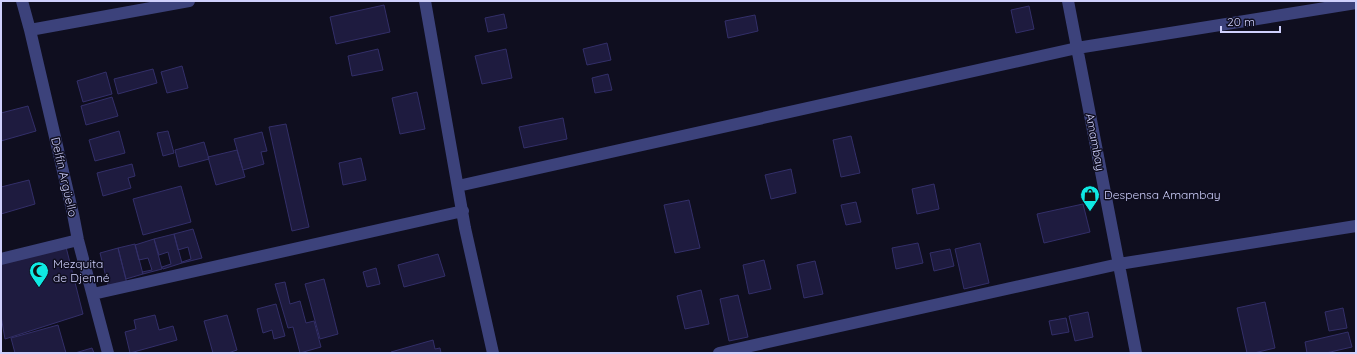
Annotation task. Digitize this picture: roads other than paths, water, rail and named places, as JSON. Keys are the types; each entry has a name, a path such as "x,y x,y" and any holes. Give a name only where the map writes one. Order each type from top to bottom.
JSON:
{"street":[{"name":"Delfín Argüello","path":"22,1 78,240 108,353"},
{"path":"30,30 189,1"},
{"path":"425,1 465,228 493,353"},
{"name":"Amambay","path":"1068,1 1136,353"},
{"path":"458,186 1078,48 1356,3"},
{"path":"93,294 463,211"},
{"path":"718,353 1119,264 1356,226"},
{"path":"1,259 78,240"}],"place":[{"name":"Despensa Amambay","path":"1090,212"},
{"name":"Mezquita de Djenné","path":"39,288"}]}
